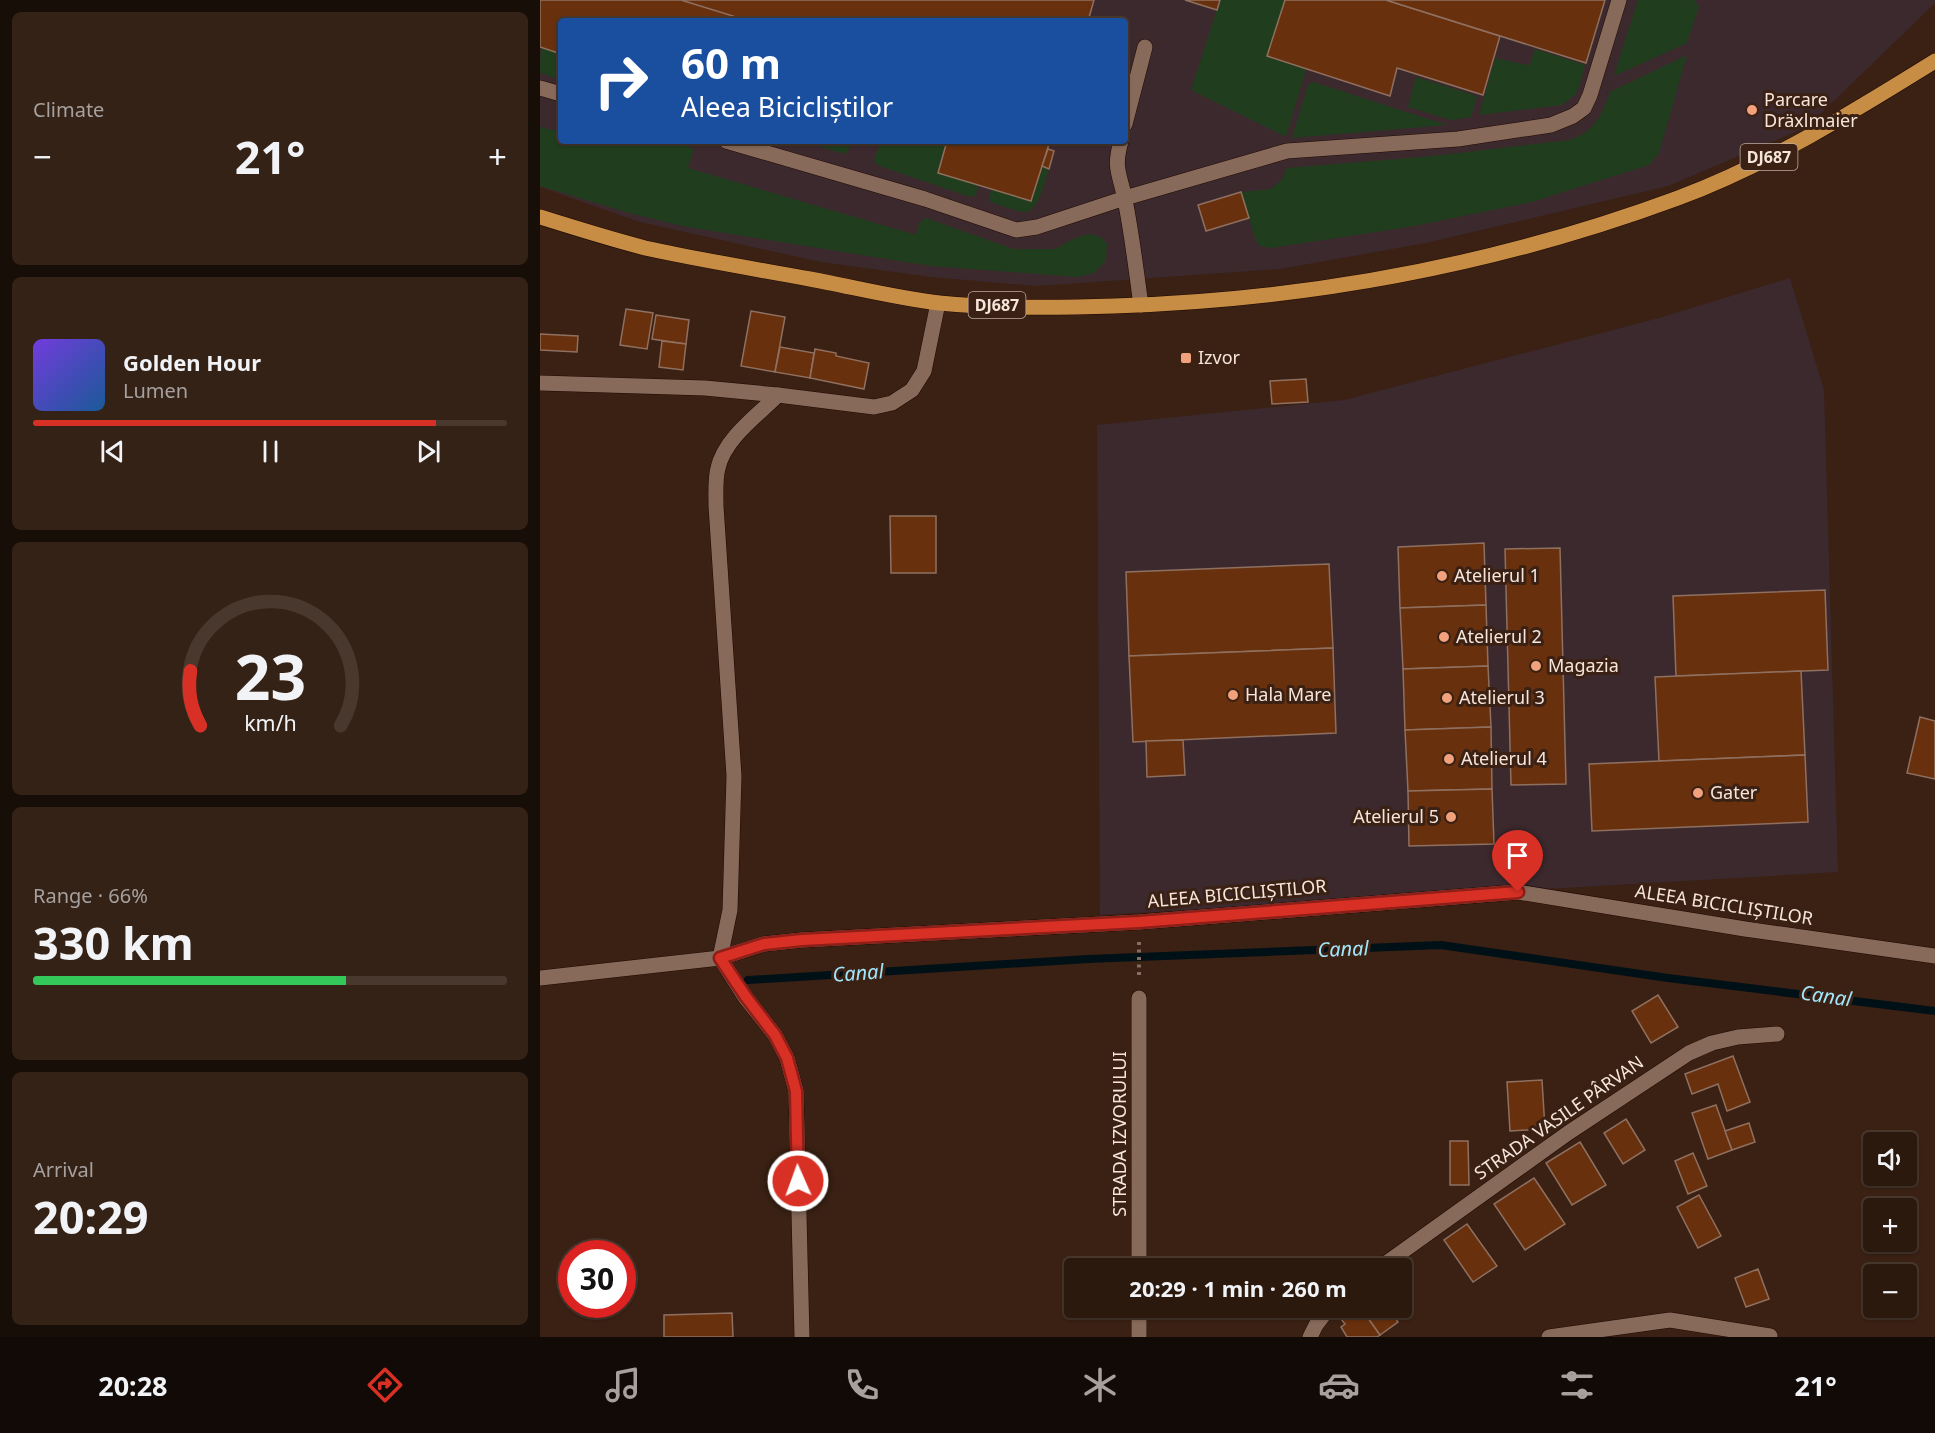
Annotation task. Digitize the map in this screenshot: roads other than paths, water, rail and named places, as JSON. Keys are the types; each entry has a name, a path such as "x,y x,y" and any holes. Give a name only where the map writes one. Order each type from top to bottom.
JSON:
{"main road":[{"name":"DJ687","path":"540,218 643,247 939,303 1039,307 1141,305 1253,297 1411,274 1543,242 1679,198 1775,155 1935,61"}],"street":[{"path":"736,144 924,199 1016,230 1037,227 1125,198 1287,151 1458,139 1564,121 1584,108 1590,95 1619,0"},
{"path":"1128,113 1145,48"},
{"path":"540,88 558,93"},
{"path":"1120,144 1116,157 1116,169 1125,198 1141,305"},
{"path":"540,383 705,388 778,394 874,407 892,403 912,390 924,370 939,303"},
{"path":"778,394 738,434 724,452 718,468 716,506 734,776 730,910 720,958 775,1035 787,1058 796,1091 802,1337"},
{"name":"ALEEA BICICLIȘTILOR","path":"540,978 720,958 764,944 802,940 1139,922 1518,892 1745,929 1935,956"},
{"name":"STRADA IZVORULUI","path":"1139,998 1139,1258"},
{"name":"STRADA VASILE PÂRVAN","path":"1393,1258 1568,1133 1689,1053 1712,1043 1738,1037 1777,1034"},
{"path":"1139,1318 1139,1337"},
{"path":"1310,1337 1321,1318"},
{"path":"1549,1337 1670,1320 1770,1336"}],"waterway":[{"name":"Canal","path":"748,980 1088,959 1441,945 1668,978 1935,1011"}],"place":[{"name":"Parcare Dräxlmaier","path":"1752,110"},
{"name":"Izvor","path":"1186,358"},
{"name":"Atelierul 1","path":"1442,576"},
{"name":"Atelierul 2","path":"1444,637"},
{"name":"Magazia","path":"1536,666"},
{"name":"Hala Mare","path":"1233,695"},
{"name":"Atelierul 3","path":"1447,698"},
{"name":"Atelierul 4","path":"1449,759"},
{"name":"Gater","path":"1698,793"},
{"name":"Atelierul 5","path":"1451,817"}]}
